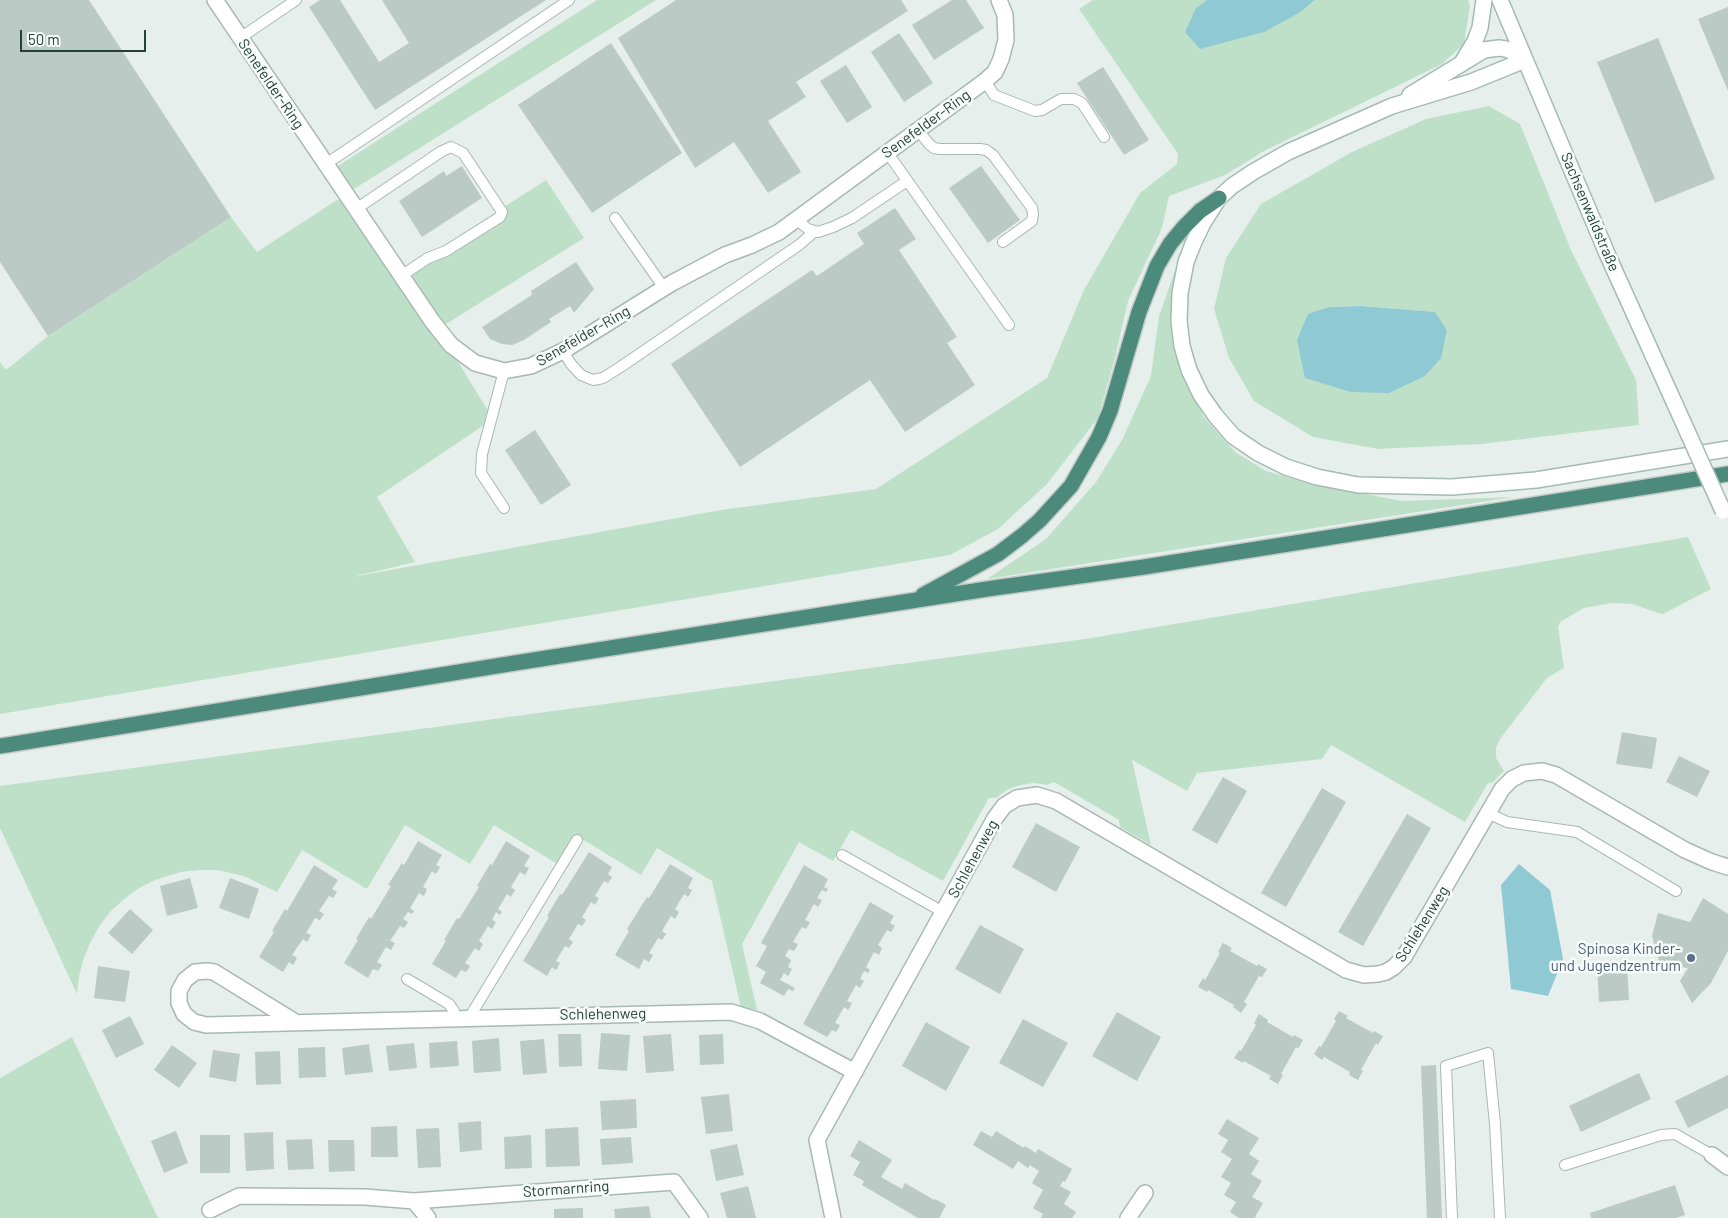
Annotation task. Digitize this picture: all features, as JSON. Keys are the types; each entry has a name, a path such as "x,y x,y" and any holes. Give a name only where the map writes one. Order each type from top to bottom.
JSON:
{"highway":[{"path":"913,601 998,554 1040,520 1071,486 1103,428 1138,312 1157,266 1170,244 1184,227 1200,211 1219,198"},
{"path":"0,746 514,663 1144,567 1728,474"}],"street":[{"name":"Senefelder-Ring","path":"215,0 432,321 451,345 475,363 504,371 531,366 563,351 664,288 724,254 752,245 779,232 985,81 994,72 1001,60 1006,40 1003,2"},
{"path":"1462,62 1475,41 1480,28 1484,0"},
{"name":"Sachsenwaldstraße","path":"1500,0 1608,256 1726,516"},
{"path":"1392,106 1484,50 1499,48 1517,54 1525,60"},
{"path":"1525,60 1471,82 1392,106 1288,152 1232,186 1219,198 1202,223 1186,262 1180,293 1178,321 1182,346 1188,370 1201,395 1233,436 1258,453 1286,467 1317,477 1358,485 1452,487 1536,480 1728,449"},
{"name":"Schlehenweg","path":"295,1022 214,972 195,972 185,980 179,991 180,1009 188,1019 200,1024 295,1022 731,1012 760,1021 855,1072 998,814 1004,806 1017,798 1037,795 1056,801 1346,970 1364,975 1378,974 1394,967 1404,957 1502,789 1512,779 1528,772 1547,772 1556,775 1685,850 1728,867"},
{"path":"833,1218 817,1140 855,1072"},
{"path":"1712,1155 1728,1167"},
{"name":"Stormarnring","path":"210,1210 239,1196 365,1197 414,1202 674,1182 700,1218"},
{"path":"1128,1218 1145,1193"},
{"path":"414,1202 428,1218"}],"lane":[{"path":"240,38 296,0"},
{"path":"326,164 569,0"},
{"path":"985,81 994,95 1035,111 1042,110 1061,99 1074,99 1082,103 1104,137"},
{"path":"918,130 934,148 980,149 986,150 993,155 1032,208 1033,214 1032,221 1003,242"},
{"path":"356,209 442,151 451,147 462,153 502,212 500,217 446,251 428,258 401,276"},
{"path":"887,152 1008,325"},
{"path":"796,219 808,229 818,232 833,227 852,218 907,181"},
{"path":"615,218 664,288"},
{"path":"563,351 571,364 582,375 593,380 603,378 628,363 799,245 815,231"},
{"path":"504,371 482,454 481,473 504,508"},
{"path":"1488,813 1506,822 1577,832 1676,891"},
{"path":"407,979 449,1004 462,1018 577,840"},
{"path":"842,855 943,912"},
{"path":"1452,1218 1446,1066 1488,1053 1495,1124 1500,1218"},
{"path":"1565,1165 1661,1135 1676,1134 1712,1155"}],"green space":[{"path":"597,0 656,0 346,194 330,171"},
{"path":"1093,0 1207,0 1196,8 1299,13 1315,0 1468,0 1470,6 1464,44 1442,64 1264,151 1225,175 1169,196 1162,228 1128,301 1115,358 1098,418 1047,484 998,529 950,555 0,714 0,362 6,370 48,336 231,217 257,252 346,194 400,274 546,180 584,238 438,329 493,419 377,497 415,562 352,577 721,510 876,489 1047,378 1084,290 1140,193 1177,164 1178,154 1079,9"},
{"path":"1489,106 1520,124 1571,250 1636,380 1639,425 1482,444 1378,449 1313,437 1254,401 1229,358 1214,309 1226,258 1261,204 1352,152 1426,119","holes":["1361,306 1434,312 1447,330 1329,307"]},
{"path":"1179,259 1173,319 1183,376 1204,417 1235,452 1266,471 1308,483 1402,501 1514,497 987,579 1046,539 1096,482 1122,440 1151,376 1159,316"},
{"path":"1688,537 1711,589 1663,614 1632,604 1612,603 1584,608 1560,622 1558,627 1564,668 1547,678 1500,739 1496,748 1496,758 1504,771 1492,783 1488,783 1465,822 1331,745 1322,759 1197,773 1187,791 1132,760 1151,845 1120,827 1119,820 1054,782 1047,785 1034,783 1020,785 1007,790 996,798 989,798 943,881 851,830 833,861 799,842 742,944 757,1010 741,1008 712,881 657,848 641,875 577,836 559,865 494,825 470,864 405,825 367,889 302,850 277,892 244,876 217,870 181,872 155,880 139,888 124,899 100,925 84,958 77,994 0,828 0,786 1092,638"},
{"path":"72,1037 158,1218 0,1218 0,1078"}],"water":[{"path":"1207,0 1315,0 1299,13 1264,32 1200,49 1185,32 1196,8"},
{"path":"1361,306 1435,312 1447,330 1441,358 1425,376 1389,393 1351,392 1305,378 1297,340 1308,314 1329,307"},
{"path":"1519,864 1550,890 1563,959 1548,996 1511,989 1501,885"}],"building":[{"path":"0,0 89,0 231,217 48,336 0,262"},
{"path":"320,0 340,0 379,62 409,43 382,0 546,0 375,110 309,7"},
{"path":"676,0 901,0 908,11 796,82 806,97 768,121 801,172 768,193 734,142 695,168 618,38"},
{"path":"952,0 966,0 984,28 934,60 912,25"},
{"path":"1728,7 1728,91 1698,19"},
{"path":"899,33 933,83 904,102 871,52"},
{"path":"1658,38 1715,179 1655,203 1597,62"},
{"path":"611,43 682,153 592,213 518,105"},
{"path":"846,65 872,107 847,123 820,81"},
{"path":"1103,67 1149,140 1124,155 1077,83"},
{"path":"462,166 482,198 422,237 399,201 444,171 446,176"},
{"path":"981,166 1020,220 988,243 949,188"},
{"path":"895,208 916,239 899,250 957,337 947,343 975,385 905,432 870,380 740,467 671,364 812,270 817,276 864,244 857,233"},
{"path":"576,262 594,289 574,313 570,306 549,319 551,322 524,340 512,345 502,344 490,339 482,327 532,295 531,291"},
{"path":"535,430 571,485 541,505 505,450"},
{"path":"1622,732 1657,738 1652,769 1616,764"},
{"path":"1679,756 1710,771 1697,797 1666,782"},
{"path":"1223,777 1247,791 1217,844 1192,830"},
{"path":"1322,788 1346,802 1286,907 1261,893"},
{"path":"1407,814 1431,828 1363,946 1338,932"},
{"path":"1036,823 1080,847 1056,892 1012,867"},
{"path":"418,841 442,855 436,865 440,867 436,874 432,871 423,887 427,889 424,896 419,893 410,908 414,911 412,914 408,912 403,919 408,922 404,928 400,926 390,941 395,943 391,950 386,947 377,962 382,965 378,971 373,969 368,978 344,963 369,917 371,919 391,886 388,885 402,863 404,865"},
{"path":"506,841 530,856 524,866 529,868 525,875 520,872 511,887 515,890 511,897 507,894 498,909 502,912 500,915 496,912 492,920 496,922 492,929 488,926 479,941 483,944 479,951 475,948 465,963 470,966 466,972 461,970 456,978 432,964 457,918 459,919 479,887 477,886 490,864 492,865"},
{"path":"589,852 612,867 608,874 612,877 608,883 604,881 595,896 599,898 595,905 591,902 582,917 586,920 582,926 578,924 569,939 573,942 569,948 565,946 556,961 560,963 558,967 556,970 552,967 547,976 523,961 560,894 562,895"},
{"path":"670,864 693,878 688,888 692,890 688,897 684,894 675,909 679,912 675,919 671,916 662,931 666,934 662,940 658,938 649,953 653,955 649,962 644,959 639,969 615,955 629,931 627,929"},
{"path":"314,865 338,880 332,889 337,892 333,898 329,896 319,911 324,914 320,920 315,918 306,933 311,935 307,942 303,939 292,955 297,958 293,965 289,962 283,972 259,957 285,909 287,911"},
{"path":"804,865 828,879 824,887 828,889 826,892 822,890 817,898 822,900 818,907 814,904 805,920 810,922 806,929 802,927 793,942 798,944 794,951 789,949 785,956 791,960 788,967 792,969 788,976 784,973 780,980 795,988 793,991 788,989 784,996 760,983 766,972 756,966 767,946 761,943"},
{"path":"190,878 198,908 167,916 160,886"},
{"path":"230,878 259,889 249,919 219,908"},
{"name":"Spinosa Kinder- und Jugendzentrum","path":"1703,898 1728,914 1728,951 1711,983 1692,1003 1680,981 1688,968 1660,965 1652,936 1658,913 1690,922"},
{"path":"870,902 894,916 890,923 895,926 891,932 887,930 878,945 882,948 879,955 874,952 866,967 870,970 868,973 864,971 860,979 864,981 860,988 856,985 847,1001 852,1003 850,1007 848,1010 844,1007 835,1023 840,1025 838,1029 836,1032 832,1030 827,1037 803,1024"},
{"path":"130,909 153,930 132,954 108,933"},
{"path":"980,925 1024,949 1000,994 955,969"},
{"path":"1223,943 1232,948 1230,951 1257,966 1258,964 1267,969 1262,977 1259,976 1244,1002 1247,1004 1241,1013 1233,1007 1234,1005 1208,990 1207,992 1198,987 1203,978 1205,980 1220,953 1218,952"},
{"path":"1627,964 1629,1000 1599,1002 1597,966"},
{"path":"98,966 130,971 125,1002 94,998"},
{"path":"1339,1011 1348,1016 1346,1018 1373,1033 1374,1031 1383,1036 1378,1045 1376,1043 1361,1070 1363,1071 1358,1080 1349,1075 1350,1072 1324,1057 1322,1060 1314,1054 1319,1046 1321,1047 1336,1021 1334,1019"},
{"path":"1117,1012 1161,1037 1137,1081 1092,1056"},
{"path":"1259,1014 1268,1020 1267,1022 1293,1037 1294,1035 1303,1040 1298,1049 1296,1047 1281,1074 1283,1075 1278,1084 1269,1079 1271,1076 1244,1061 1243,1063 1234,1058 1239,1050 1241,1051 1256,1025 1254,1023"},
{"path":"130,1016 144,1044 116,1058 102,1030"},
{"path":"1023,1019 1068,1043 1043,1087 999,1063"},
{"path":"926,1022 970,1047 946,1091 902,1066"},
{"path":"601,1033 630,1035 627,1071 598,1069"},
{"path":"558,1034 581,1034 582,1066 559,1067"},
{"path":"671,1034 674,1071 646,1073 643,1036"},
{"path":"723,1034 724,1064 700,1065 699,1035"},
{"path":"499,1038 501,1071 474,1073 472,1041"},
{"path":"544,1039 547,1073 523,1075 520,1041"},
{"path":"457,1041 459,1066 430,1068 429,1043"},
{"path":"414,1043 417,1068 389,1071 386,1046"},
{"path":"369,1044 373,1072 345,1075 342,1048"},
{"path":"172,1045 197,1063 179,1088 154,1070"},
{"path":"325,1047 326,1077 299,1078 298,1048"},
{"path":"213,1050 240,1054 236,1082 209,1077"},
{"path":"280,1051 281,1084 256,1085 255,1052"},
{"path":"1436,1065 1442,1218 1427,1218 1421,1066"},
{"path":"1639,1073 1651,1099 1581,1132 1569,1106"},
{"path":"1728,1075 1728,1108 1688,1128 1675,1101"},
{"path":"729,1094 733,1131 706,1134 701,1097"},
{"path":"636,1099 637,1128 602,1130 600,1101"},
{"path":"1227,1119 1259,1138 1249,1154 1259,1161 1251,1174 1262,1181 1252,1197 1263,1203 1255,1217 1257,1218 1239,1218 1230,1212 1236,1202 1224,1195 1231,1183 1221,1177 1232,1159 1221,1152 1228,1140 1218,1134"},
{"path":"481,1121 482,1150 460,1152 458,1123"},
{"path":"397,1126 398,1157 371,1157 371,1127"},
{"path":"578,1127 580,1166 546,1167 545,1129"},
{"path":"439,1128 441,1167 418,1168 416,1129"},
{"path":"176,1131 188,1163 164,1173 151,1141"},
{"path":"981,1131 992,1137 996,1131 1024,1148 1025,1146 1036,1153 1038,1149 1072,1169 1065,1182 1063,1181 1060,1186 1071,1192 1064,1204 1076,1212 1072,1218 1041,1218 1043,1214 1033,1208 1043,1190 1032,1183 1039,1171 1030,1165 1028,1168 1018,1161 1013,1169 973,1145"},
{"path":"273,1132 274,1169 246,1171 244,1133"},
{"path":"200,1135 230,1135 230,1173 200,1173"},
{"path":"531,1135 532,1168 505,1169 504,1137"},
{"path":"631,1137 633,1163 602,1165 600,1139"},
{"path":"312,1139 314,1169 288,1170 286,1140"},
{"path":"328,1140 354,1140 355,1171 329,1172"},
{"path":"859,1140 892,1160 881,1177 902,1189 905,1183 946,1205 939,1218 918,1218 862,1185 864,1181 853,1175 860,1162 850,1156"},
{"path":"737,1144 744,1175 716,1181 710,1150"},
{"path":"1675,1185 1685,1215 1676,1218 1591,1218 1590,1213"},
{"path":"748,1186 756,1218 727,1218 720,1193"},
{"path":"649,1206 651,1218 615,1218 614,1209"},
{"path":"583,1208 583,1218 554,1218 554,1209"}],"place":[{"name":"Spinosa Kinder- und Jugendzentrum","path":"1691,958"}]}
